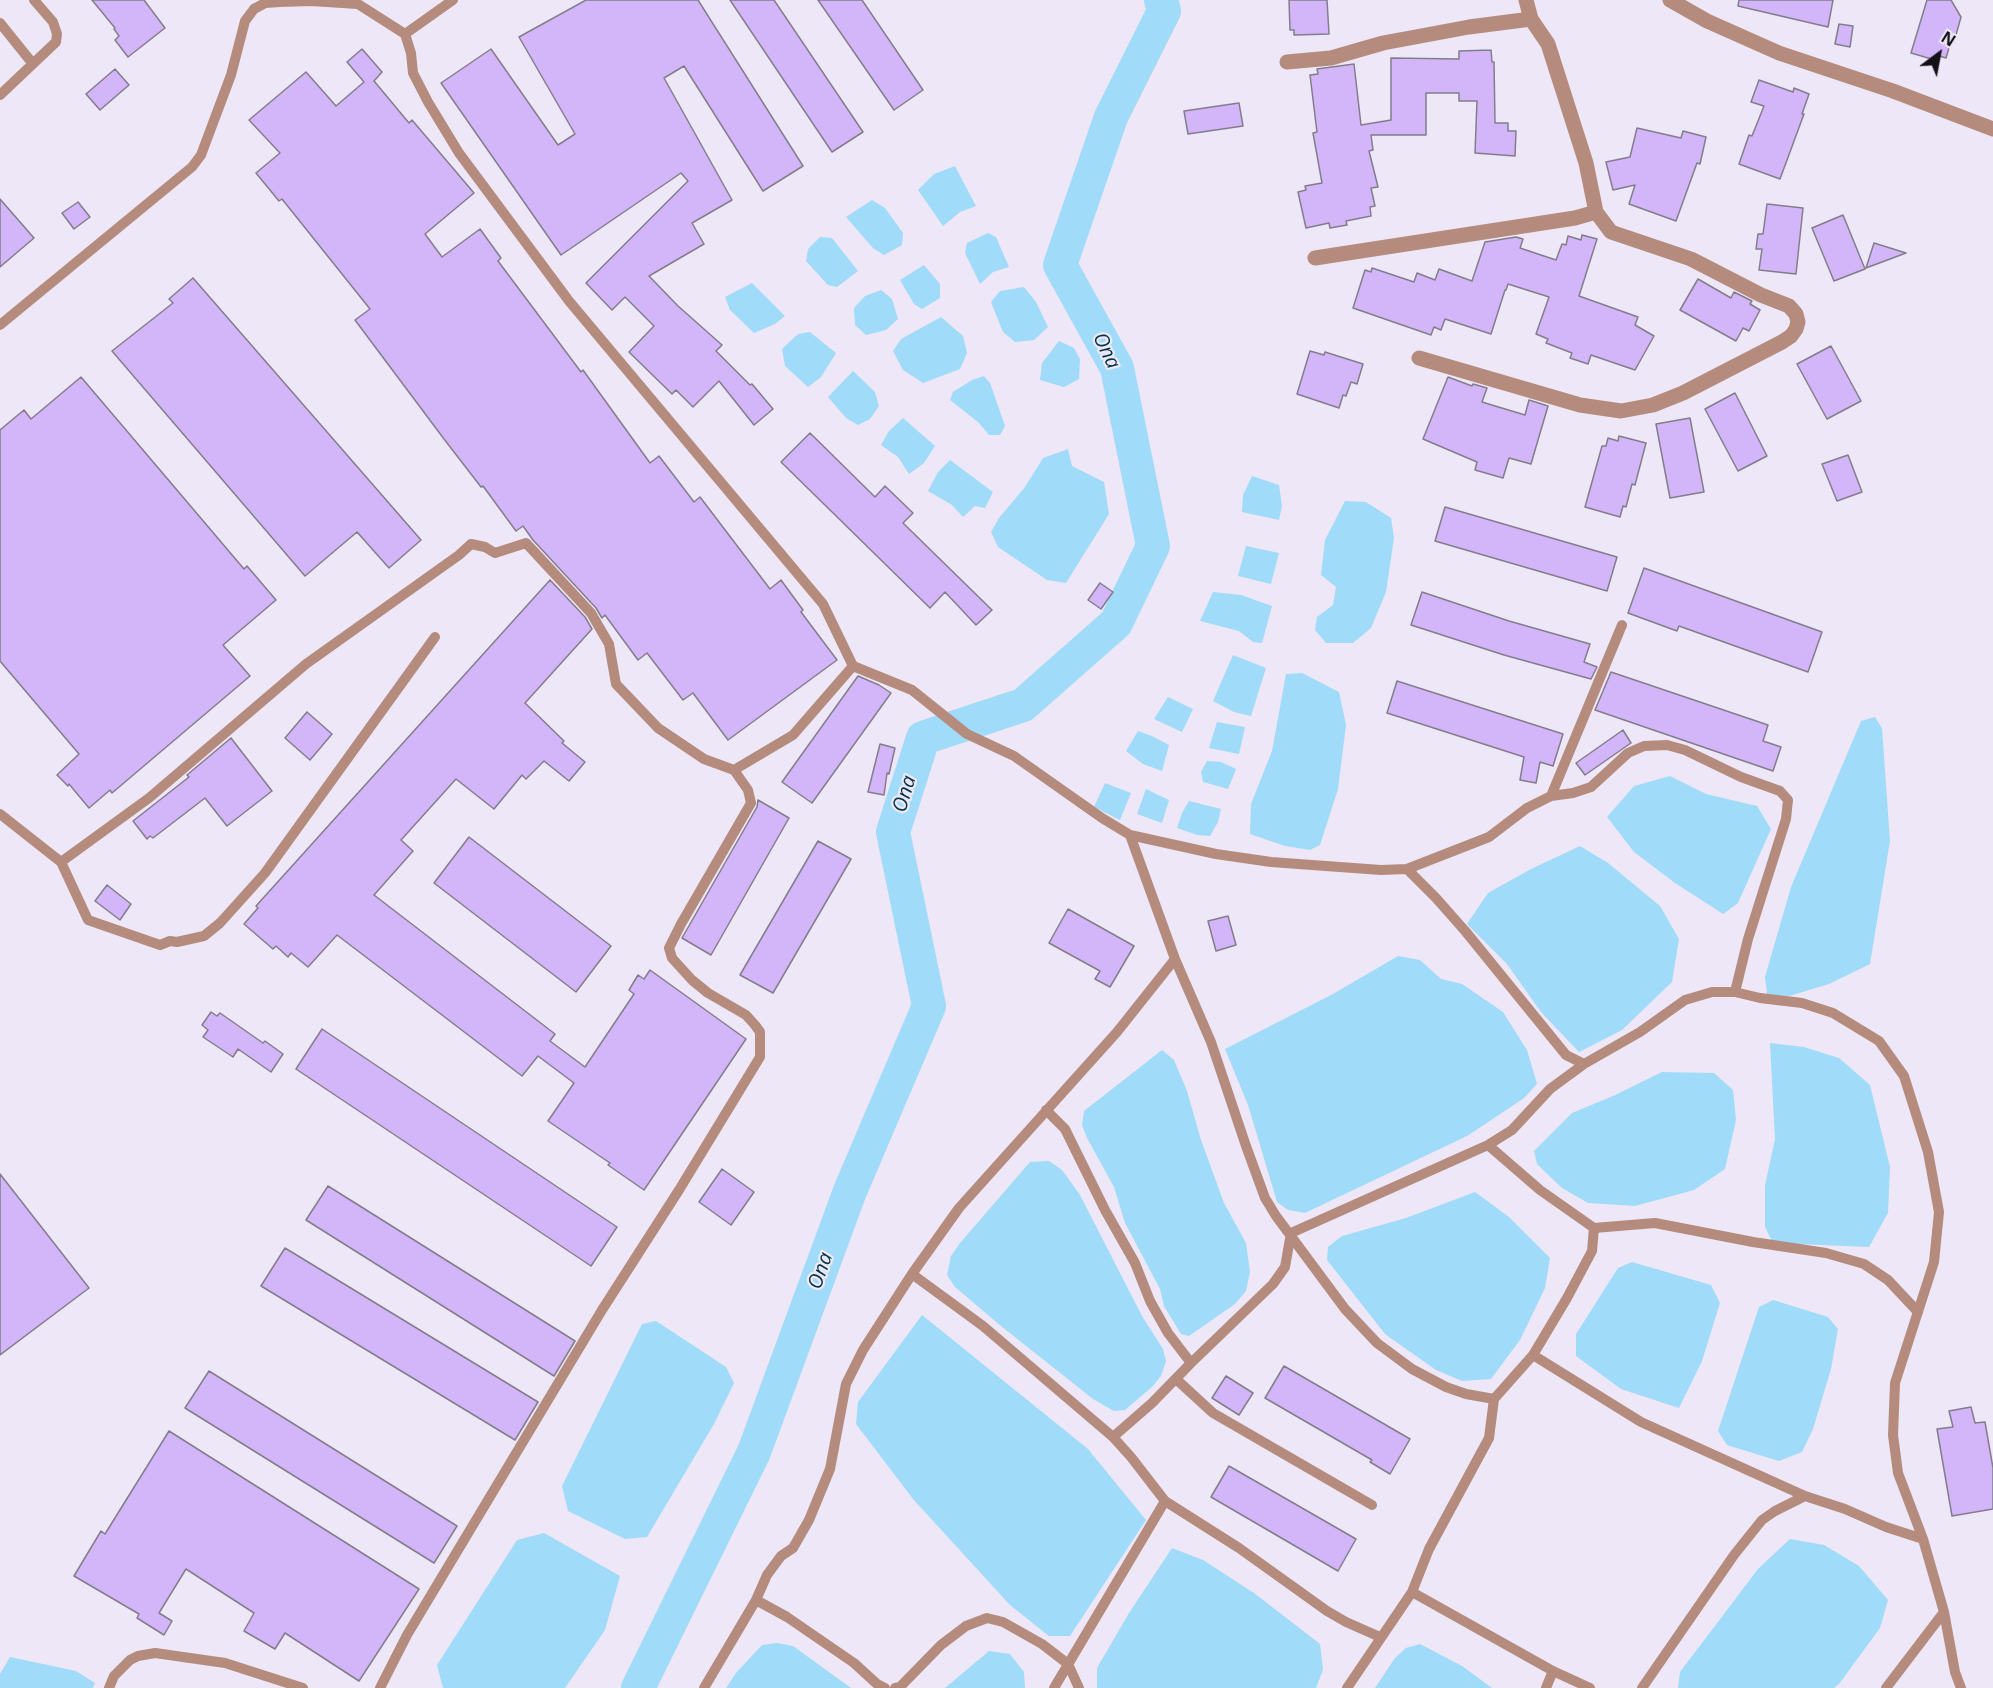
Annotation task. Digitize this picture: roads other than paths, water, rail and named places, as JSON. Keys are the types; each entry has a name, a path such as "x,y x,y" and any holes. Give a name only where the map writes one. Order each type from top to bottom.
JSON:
{"street":[{"path":"1419,358 1580,405 1621,411 1653,405 1683,393 1782,342 1796,329 1796,314 1789,306 1761,295 1691,259 1611,232 1596,212 1586,163 1548,44 1531,19 1526,0"},
{"path":"1670,0 1693,5 1707,21 1779,53 1893,91 1993,129"},
{"path":"1287,62 1331,58 1383,43 1468,27 1531,19"},
{"path":"1316,258 1575,218 1596,212"}],"lane":[{"path":"1,92 56,42 57,34 52,21 34,0"},
{"path":"405,34 453,0"},
{"path":"0,325 196,161 208,140 231,75 251,4 300,1 358,4 405,34 411,53 413,74 459,153 570,301 823,604 853,666 912,690 967,734 1014,756 1102,819 1130,835 1216,854 1271,862 1381,870 1407,868 1489,837 1527,808 1551,796 1573,793 1591,787 1628,753 1644,746 1667,745 1685,750 1741,777 1780,791 1788,800 1786,819 1748,939 1735,992"},
{"path":"0,23 33,64"},
{"path":"61,862 148,798 306,664 459,555 471,544 485,547 495,553 526,543 591,613 609,644 616,684 658,728 704,759 735,770 748,790 751,803 669,948 672,958 692,980 708,993 746,1015 760,1032 760,1057 602,1310 407,1635 380,1688"},
{"path":"1551,796 1622,625"},
{"path":"0,814 61,862 88,920 160,945 170,941 177,942 204,936 220,923 265,873 435,637"},
{"path":"735,770 794,735 853,666"},
{"path":"1130,835 1175,959 1211,1042 1265,1198 1276,1216 1340,1301 1377,1342 1412,1369 1446,1388 1494,1399"},
{"path":"1407,868 1466,932 1566,1055 1584,1064"},
{"path":"704,1688 756,1600 767,1575 781,1556 793,1548 809,1520 830,1470 846,1384 863,1350 912,1274 959,1208 1117,1032 1175,959"},
{"path":"1291,1233 1488,1145 1512,1130 1550,1089 1584,1064 1640,1032 1685,1000 1712,992 1735,992 1760,998 1802,1003 1833,1013 1879,1041 1904,1076 1928,1152 1939,1212 1934,1262 1895,1383 1893,1435 1898,1473 1923,1539 1944,1612 1955,1672 1961,1688"},
{"path":"1046,1110 1065,1129 1105,1210 1135,1263 1150,1301 1168,1332 1191,1363"},
{"path":"1488,1145 1540,1190 1594,1228 1655,1223 1753,1242 1827,1253 1864,1264 1888,1280 1918,1311"},
{"path":"1347,1688 1412,1593 1429,1549 1490,1438 1494,1399 1533,1355 1588,1261 1594,1241 1594,1228"},
{"path":"1113,1437 1152,1403 1274,1284 1285,1267 1291,1233"},
{"path":"912,1274 983,1326 1113,1437 1165,1501 1239,1548 1327,1611 1380,1637"},
{"path":"1533,1355 1641,1422 1806,1496 1923,1539"},
{"path":"1176,1379 1213,1413 1372,1505"},
{"path":"1642,1688 1734,1555 1762,1520 1806,1496"},
{"path":"1054,1688 1165,1501"},
{"path":"1412,1593 1553,1671 1590,1688"},
{"path":"756,1600 788,1617 854,1663 877,1684 885,1688"},
{"path":"1886,1688 1944,1612"},
{"path":"895,1688 900,1687 941,1645 966,1626 987,1618 1003,1622 1042,1644 1068,1664 1079,1688"},
{"path":"109,1688 114,1676 130,1660 155,1653 225,1663 303,1688"},
{"path":"1546,1688 1553,1671"}],"water":[{"path":"955,166 976,206 960,212 943,226 918,190 934,174"},
{"path":"872,200 885,208 903,233 902,245 884,255 873,248 846,217"},
{"path":"988,233 996,237 1009,267 993,272 980,284 965,253 967,243"},
{"path":"820,237 832,238 858,271 837,287 828,285 806,261 808,249"},
{"path":"924,265 940,284 940,298 922,309 914,304 900,280"},
{"path":"752,283 785,316 775,324 754,333 730,310 725,297"},
{"path":"1024,287 1036,302 1048,327 1034,340 1015,342 1003,332 991,302 1000,291"},
{"path":"881,290 892,299 898,319 886,330 866,335 855,325 854,308 865,296"},
{"path":"941,317 963,336 967,353 960,369 923,383 903,370 893,351 901,339"},
{"path":"810,332 836,353 821,377 808,387 785,366 782,349 798,334"},
{"path":"1059,341 1074,348 1080,359 1079,379 1064,387 1040,380 1042,363"},
{"path":"853,371 875,392 879,406 870,419 858,425 846,418 828,397"},
{"path":"984,376 990,383 1005,426 1000,435 989,435 978,422 950,400 953,392 972,380"},
{"path":"903,418 935,446 924,463 909,474 898,457 881,445 889,431"},
{"path":"1068,449 1072,466 1104,482 1109,514 1066,583 1047,580 998,547 991,532 999,518 1025,487 1043,458"},
{"path":"950,460 993,492 985,508 975,506 963,517 952,505 928,491 938,472"},
{"path":"1252,476 1279,485 1282,506 1279,520 1242,512 1243,495"},
{"path":"1345,501 1366,502 1391,518 1394,538 1386,592 1371,628 1353,643 1326,643 1315,630 1317,617 1333,605 1336,587 1321,575 1325,540"},
{"path":"1246,546 1279,553 1271,584 1238,576"},
{"path":"1213,592 1241,595 1272,606 1262,643 1253,642 1239,631 1200,621"},
{"path":"1233,655 1266,668 1251,716 1234,712 1213,701"},
{"path":"1302,673 1339,692 1346,725 1338,789 1320,845 1310,850 1285,846 1250,834 1251,804 1272,751 1286,674"},
{"path":"1168,697 1193,709 1182,732 1154,719"},
{"path":"1875,717 1882,728 1890,841 1870,964 1829,984 1786,997 1767,994 1765,977 1791,887 1861,721"},
{"path":"1217,722 1245,727 1239,754 1209,748"},
{"path":"1138,731 1169,745 1162,771 1143,764 1126,751"},
{"path":"1207,761 1221,762 1236,769 1228,789 1203,782 1201,772"},
{"path":"1670,776 1706,794 1757,806 1771,829 1738,903 1723,914 1675,883 1634,852 1607,817 1634,786"},
{"path":"1105,783 1131,793 1120,820 1094,807"},
{"path":"1146,789 1169,800 1162,823 1137,814"},
{"path":"1189,801 1221,809 1218,822 1210,836 1197,835 1177,828"},
{"path":"1580,846 1608,863 1660,906 1679,939 1672,982 1622,1030 1579,1052 1541,1012 1507,964 1467,924 1488,893 1531,869"},
{"path":"1398,956 1420,960 1441,979 1462,984 1503,1012 1527,1050 1537,1084 1524,1098 1467,1136 1305,1213 1288,1210 1277,1202 1248,1105 1225,1049 1333,994"},
{"path":"1770,1043 1804,1047 1839,1058 1870,1085 1890,1167 1888,1213 1869,1247 1773,1243 1765,1227 1765,1185 1775,1139"},
{"path":"1162,1050 1174,1060 1187,1091 1201,1140 1224,1203 1246,1243 1250,1272 1246,1291 1235,1304 1189,1336 1181,1334 1164,1306 1160,1289 1125,1223 1114,1187 1082,1125 1084,1111"},
{"path":"1662,1072 1714,1073 1733,1090 1736,1120 1725,1169 1694,1190 1635,1206 1588,1203 1562,1188 1537,1164 1534,1151 1572,1113"},
{"path":"1049,1161 1062,1170 1080,1195 1142,1316 1163,1349 1166,1361 1161,1376 1125,1410 1114,1411 1093,1399 955,1287 947,1275 951,1256 960,1243 1030,1162"},
{"path":"1475,1192 1509,1217 1550,1258 1545,1288 1520,1340 1491,1379 1462,1381 1436,1370 1385,1334 1327,1260 1328,1247 1342,1236 1406,1218"},
{"path":"1632,1262 1711,1285 1720,1303 1702,1361 1679,1408 1621,1389 1576,1356 1576,1334 1618,1268"},
{"path":"1773,1300 1828,1317 1838,1329 1831,1369 1813,1429 1802,1452 1779,1461 1727,1445 1718,1431 1759,1307"},
{"path":"922,1315 1088,1449 1146,1520 1070,1636 1049,1636 1010,1605 913,1499 856,1424 858,1402"},
{"path":"656,1321 726,1367 734,1383 714,1424 647,1537 625,1539 568,1511 562,1486 642,1324"},
{"path":"544,1533 620,1576 605,1630 565,1688 443,1688 437,1665 517,1540"},
{"path":"1790,1539 1824,1545 1859,1566 1888,1600 1880,1628 1839,1684 1834,1688 1678,1688 1680,1672 1758,1569"},
{"path":"1172,1548 1203,1560 1254,1593 1320,1644 1323,1670 1316,1688 1097,1688 1097,1668 1129,1613"},
{"path":"777,1643 793,1646 851,1688 726,1688 736,1673 762,1645"},
{"path":"1420,1644 1462,1666 1492,1688 1375,1688 1395,1658 1406,1648"},
{"path":"989,1651 1010,1654 1024,1672 1025,1688 945,1688"},
{"path":"10,1657 76,1671 95,1683 93,1688 0,1688 0,1674"}],"waterway":[{"name":"Ona","path":"638,1688 754,1452 850,1191 929,1006 893,832 923,738 1023,705 1116,623 1153,546 1117,368 1060,265 1111,117 1164,11 1161,0"}]}
